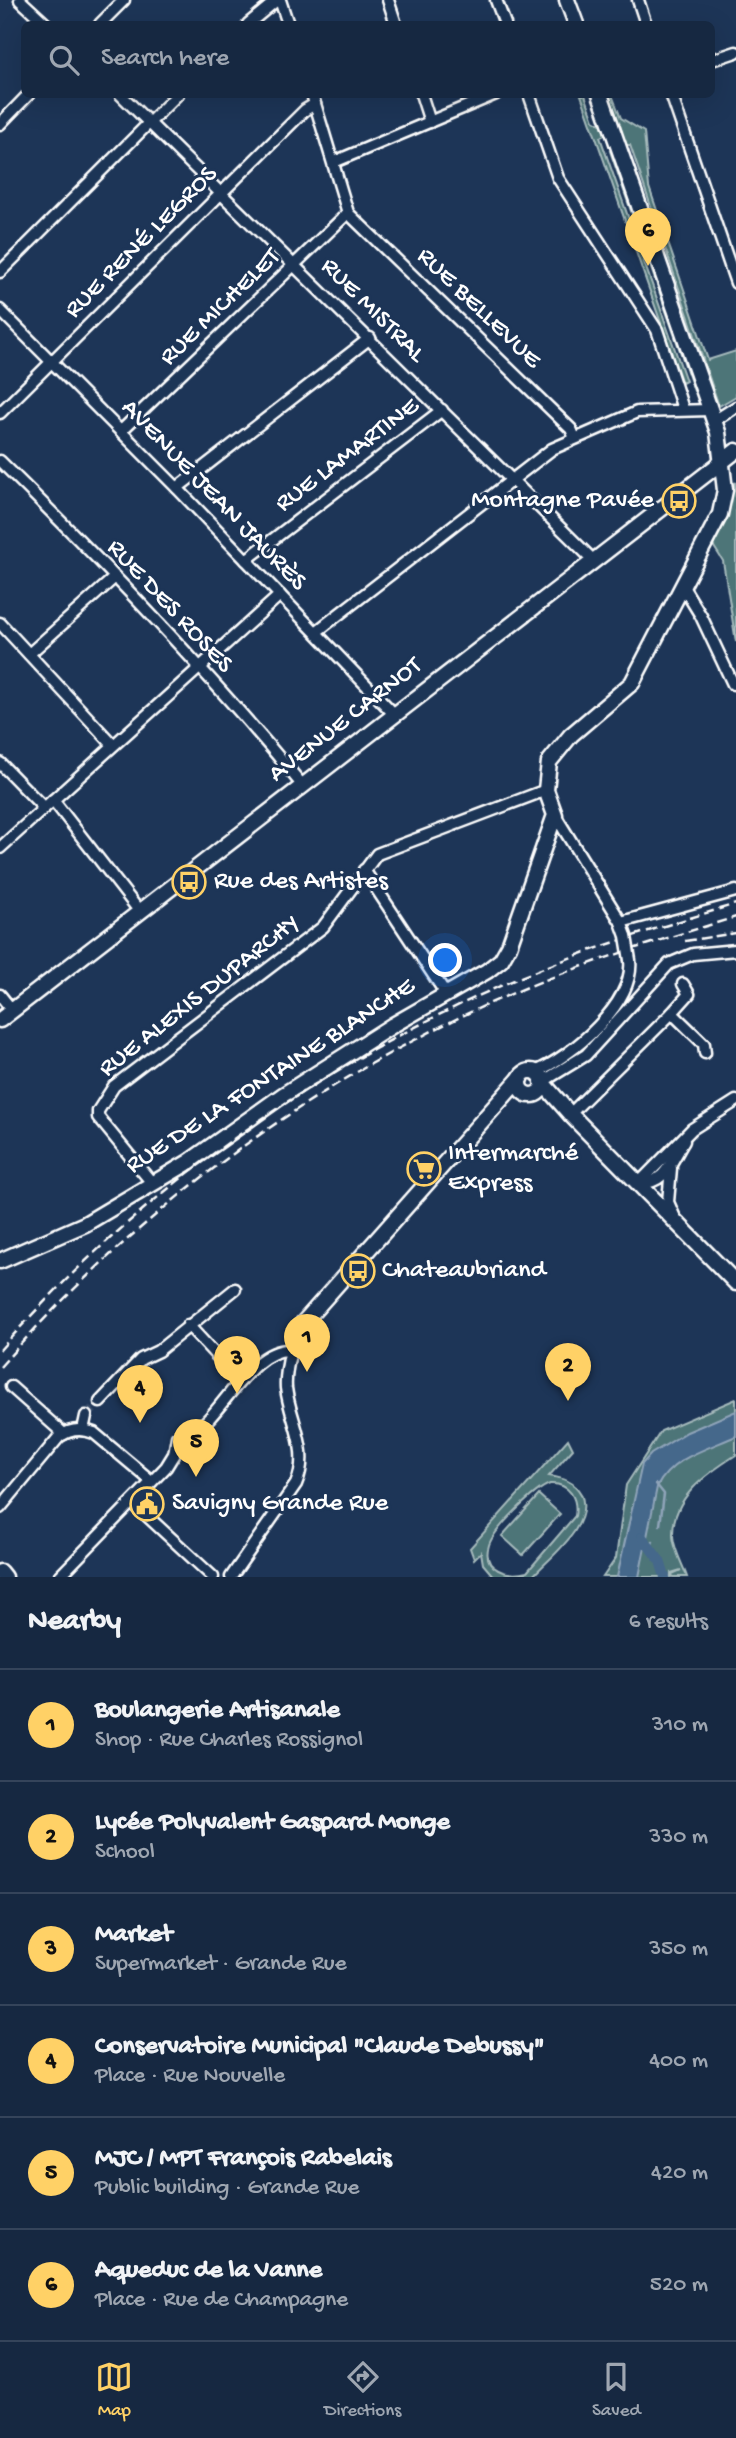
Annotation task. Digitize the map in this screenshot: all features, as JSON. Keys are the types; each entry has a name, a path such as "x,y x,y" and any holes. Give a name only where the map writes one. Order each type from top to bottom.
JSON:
{"street":[{"path":"20,0 43,21"},
{"path":"103,21 124,0"},
{"path":"252,21 278,0 287,21"},
{"path":"388,0 395,21"},
{"path":"496,0 504,21"},
{"path":"568,0 575,21"},
{"path":"638,0 645,21"},
{"path":"715,59 736,51"},
{"path":"0,124 25,98"},
{"name":"RUE MISTRAL","path":"124,98 593,560"},
{"path":"0,272 174,98"},
{"path":"422,98 430,122"},
{"path":"334,162 487,98"},
{"path":"530,98 558,177 657,330 683,410"},
{"path":"535,1085 561,1059 588,1039 598,1026 628,982 630,960 621,922 555,815 546,790 549,762 556,750 632,683 723,507 723,460 712,416 601,98"},
{"path":"672,98 736,283"},
{"path":"313,99 348,214"},
{"name":"RUE RENÉ LEGROS","path":"0,413 313,99"},
{"name":"RUE MICHELET","path":"121,431 348,214"},
{"name":"RUE BELLEVUE","path":"348,214 571,429 575,438"},
{"name":"AVENUE JEAN JAURÈS","path":"0,310 177,488 394,714"},
{"path":"177,488 370,338"},
{"path":"316,632 552,449 637,412 683,410 712,416 736,408"},
{"name":"RUE LAMARTINE","path":"246,560 442,410"},
{"name":"AVENUE CARNOT","path":"6,1015 736,451"},
{"name":"RUE DES ROSES","path":"0,461 199,668 303,786"},
{"path":"29,654 114,578"},
{"path":"682,585 701,616 733,684"},
{"path":"0,848 280,595"},
{"path":"0,623 113,746"},
{"path":"0,763 44,808"},
{"name":"RUE ALEXIS DUPARCHY","path":"152,1183 100,1121 100,1107 114,1086 323,927 377,854 546,790"},
{"path":"53,800 140,912"},
{"name":"RUE DE LA FONTAINE BLANCHE","path":"0,1261 85,1224 189,1162 283,1095 487,971 505,953 555,815"},
{"path":"364,870 446,994"},
{"path":"621,922 736,891"},
{"path":"485,1120 535,1085 586,1055 669,964 693,954 736,950"},
{"path":"570,1114 689,994 683,984"},
{"path":"0,995 6,1015"},
{"path":"672,1013 704,1044 705,1053"},
{"path":"231,1577 296,1483 302,1467 301,1443 286,1388 291,1350 303,1323 526,1072 535,1085 570,1114 736,1283"},
{"path":"638,1184 691,1129 736,1101"},
{"path":"638,1184 660,1180 671,1166 691,1129"},
{"path":"671,1166 668,1202 678,1225"},
{"path":"100,1402 141,1359 158,1351 234,1289"},
{"path":"188,1325 240,1381"},
{"path":"58,1577 170,1462 177,1437 194,1432 240,1381 277,1350 291,1350"},
{"path":"11,1387 64,1434"},
{"path":"83,1430 86,1416"},
{"path":"0,1508 64,1434 83,1430 94,1433 149,1479"},
{"path":"132,1503 213,1577"}],"green space":[{"path":"582,98 586,98 594,120 602,125 605,135 600,137 686,381 682,383"},
{"path":"606,98 613,98 621,118 644,132 649,187 708,360 736,351 736,396 719,406 630,145 623,145"},
{"path":"616,150 698,390 694,391 610,151"},
{"path":"735,482 736,642 723,561 711,542 723,524"},
{"path":"736,1399 736,1455 703,1478 685,1498 674,1521 675,1545 687,1577 673,1577 672,1574 681,1570 671,1573 671,1577 603,1577 616,1558 626,1485 661,1431"},
{"path":"568,1439 573,1449 549,1476 571,1483 581,1494 582,1517 569,1539 533,1576 494,1577 483,1564 481,1552 474,1559 470,1548","holes":["550,1484 557,1484 571,1493 575,1503 575,1516 527,1572 505,1572 492,1566 488,1554 489,1545 499,1529 535,1493"]},
{"path":"539,1495 560,1514 523,1555 502,1536"}],"water":[{"path":"736,1411 736,1436 681,1461 664,1477 657,1487 639,1577 617,1577 642,1464 651,1454 687,1432"}],"waterway":[{"path":"656,1484 664,1494 660,1525"},
{"path":"642,1537 660,1561 665,1577"},
{"path":"651,1547 653,1541"}],"tunnel":[{"path":"86,1416 100,1402"}],"railway":[{"path":"0,1350 55,1291 175,1183 307,1089 376,1048 521,977 654,929 736,904"},
{"path":"0,1367 56,1307 178,1196 244,1146 382,1057 455,1019 530,986 606,958 736,917"},
{"path":"685,941 736,933"}],"place":[{"name":"Aqueduc de la Vanne","path":"648,266"},
{"name":"Montagne Pavée","path":"679,501"},
{"name":"Rue des Artistes","path":"189,882"},
{"name":"Intermarché Express","path":"424,1169"},
{"name":"Chateaubriand","path":"358,1271"},
{"name":"Boulangerie Artisanale","path":"307,1372"},
{"name":"Market","path":"237,1394"},
{"name":"Lycée Polyvalent Gaspard Monge","path":"568,1401"},
{"name":"Conservatoire Municipal \"Claude Debussy\"","path":"140,1423"},
{"name":"MJC / MPT François Rabelais","path":"196,1477"},
{"name":"Savigny Grande Rue","path":"147,1504"}]}
